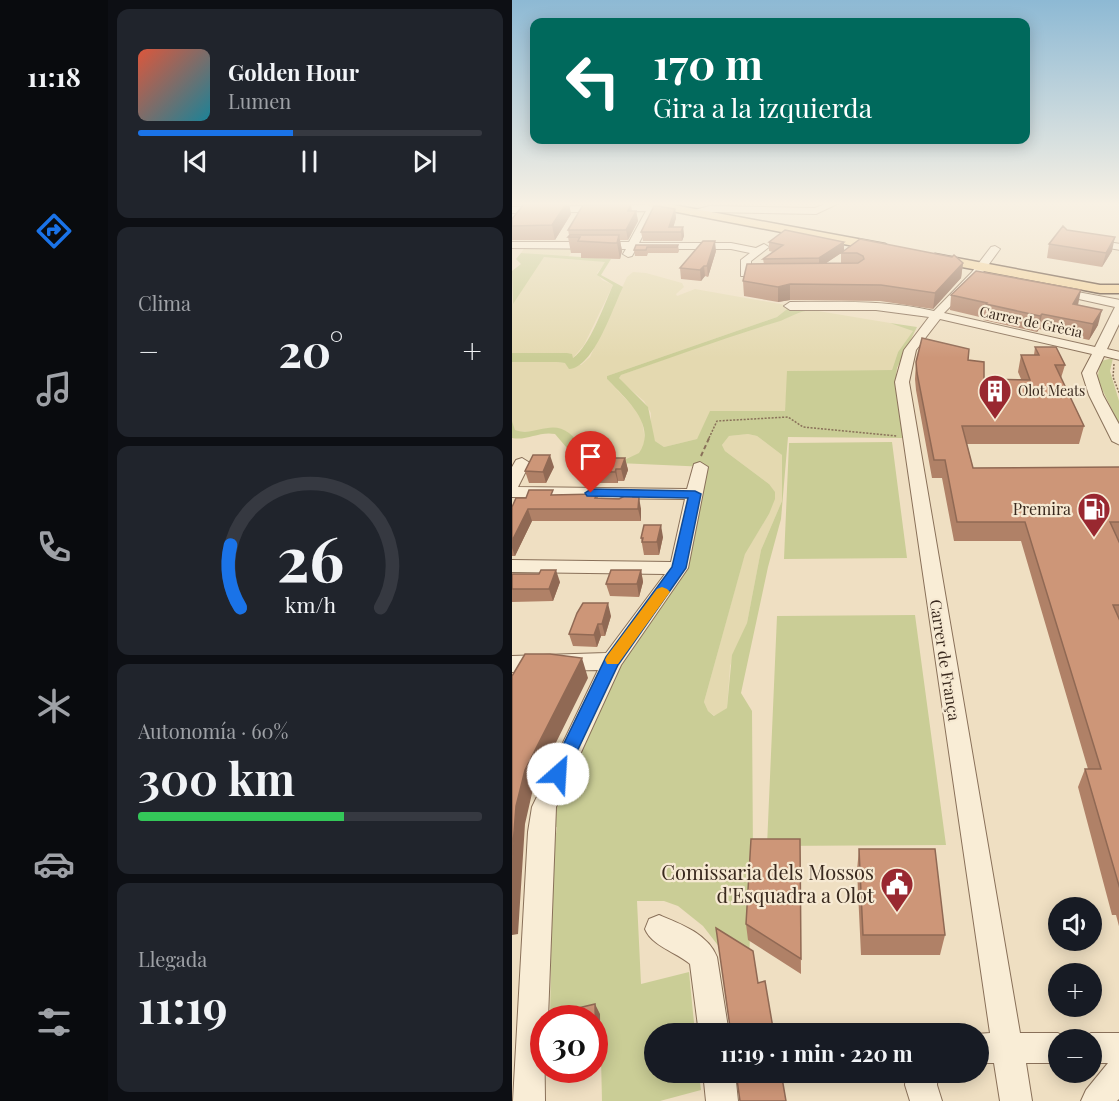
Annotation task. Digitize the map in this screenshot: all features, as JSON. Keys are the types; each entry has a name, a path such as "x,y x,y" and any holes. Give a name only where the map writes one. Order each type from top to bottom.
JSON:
{"main road":[{"path":"922,255 977,271 1104,289 1120,289"},
{"path":"1104,289 1120,296"}],"street":[{"path":"752,255 746,260 744,273 778,273"},
{"name":"Carrer de França","path":"990,255 910,350 902,382 992,1048 1016,1101"},
{"path":"977,271 1120,304"},
{"name":"Carrer de Grècia","path":"790,306 892,307 938,314 953,320 1118,356"},
{"path":"1120,308 1091,366 1090,379 1120,441"},
{"path":"512,484 522,463"},
{"path":"529,1101 542,819 549,791 612,661 679,568 700,467"},
{"path":"512,492 695,494"},
{"path":"512,566 679,568"},
{"path":"512,664 612,661"},
{"path":"659,929 688,944 703,957 712,1023"},
{"path":"992,1048 1048,1048"},
{"path":"1102,1048 1120,1048"},
{"path":"1097,1101 1120,1073"},
{"path":"720,1083 722,1101"},
{"path":"922,1083 926,1101"}],"path":[{"path":"1118,356 1113,377 1120,395"},
{"path":"700,467 701,456 717,421 788,417 803,427 851,433 909,436"}],"shaded area":[{"path":"542,255 569,255 554,256 606,262 597,273 602,280 613,285 584,345 573,358 567,353 512,353 512,304 542,258 547,256"},
{"path":"633,272 646,273 682,283 684,287 676,294 677,296 695,289 786,305 787,309 777,317 607,376 607,379 637,411 642,421 645,440 643,448 640,453 630,458 618,463 593,462 568,433 515,431 512,421 512,362 557,362 581,365 590,357 627,277"},
{"path":"812,310 890,323 913,331 898,352 892,370 788,371 785,411 711,411 697,439 664,447 655,441 651,430 651,413 644,401 619,378 621,375 737,333 776,322 800,311"},
{"path":"748,434 757,436 782,455 782,501 761,550 747,623 730,666 727,708 715,716 708,711 704,702 745,553 769,514 769,484 725,451 722,445 729,436"}],"green space":[{"path":"519,255 557,255 611,259 601,275 623,287 602,335 587,359 578,366 569,369 565,363 557,362 512,362 512,353 567,353 572,354 573,358 585,344 596,324 613,285 597,275 605,262 544,257 513,304 512,271 521,264 516,259"},
{"path":"786,305 812,310 621,375 619,378 648,407 655,441 664,447 697,439 710,411 785,411 787,371 892,370 898,352 913,331 890,323 917,327 897,368 895,386 903,438 788,437 781,519 768,567 741,693 752,711 753,856 749,962 720,948 703,926 678,906 664,901 637,901 641,984 689,972 694,1023 644,1023 644,1083 700,1083 701,1090 660,1101 602,1101 602,1083 608,1083 608,1005 550,1005 553,854 557,827 553,828 556,809 566,781 619,667 687,569 708,467 618,463 639,453 644,443 645,432 637,413 607,379 607,376 777,317 787,309","holes":["748,434 757,436 782,455 782,501 761,550 747,623 732,655 727,708 714,716 708,711 704,702 745,554 769,514 775,499 775,492 769,484 725,451 722,445 729,436"]},
{"path":"1113,358 1110,371 1119,401 1119,424 1097,379 1101,361"},
{"path":"512,421 515,430 522,432 549,428 562,429 572,436 593,462 578,461 555,434 512,438"},
{"path":"892,442 907,558 784,559 789,443"},
{"path":"915,615 946,845 767,846 777,616"}],"building":[{"path":"691,255 710,255 707,266 700,270 680,268"},
{"path":"768,255 823,255 819,258 763,259"},
{"path":"954,255 963,263 935,293 881,285 790,284 778,287 743,281 747,264 858,263 864,259 863,256"},
{"path":"976,271 1081,290 1073,304 1102,310 1093,324 1042,314 1040,316 951,295"},
{"path":"922,338 969,349 968,360 984,362 984,379 1030,380 1021,355 1039,355 1035,347 1056,347 1065,365 1055,365 1084,426 962,426 973,468 1120,467 1120,522 1110,522 1120,544 1120,605 1113,605 1120,621 1120,889 1085,769 1101,769 1025,522 957,522 945,460 934,460 917,373 916,362"},
{"path":"533,455 550,455 543,472 525,471"},
{"path":"580,458 625,458 621,469 616,469 615,472 579,471 580,469 575,469"},
{"path":"529,490 553,490 551,495 597,494 595,498 619,499 634,491 633,497 639,497 638,509 528,509 512,541 512,507 516,498 526,498"},
{"path":"644,525 661,525 657,542 642,542"},
{"path":"541,570 556,570 549,589 512,589 512,574 539,574"},
{"path":"611,570 641,570 637,584 606,584"},
{"path":"583,603 608,603 602,624 598,624 594,635 569,634 577,613"},
{"path":"525,654 582,658 525,770 516,806 512,858 512,676"},
{"path":"751,839 800,839 801,959 746,924"},
{"name":"Comissaria dels Mossos d'Esquadra a Olot","path":"859,849 935,849 945,935 863,935"},
{"path":"716,928 753,951 758,983 765,981 772,1023 729,1023"},
{"path":"738,1083 783,1083 786,1101 740,1101"}],"slow traffic":[{"path":"613,660 662,592"}],"place":[{"name":"Olot Meats","path":"995,420"},
{"name":"Premira","path":"1094,538"},
{"name":"Comissaria dels Mossos d'Esquadra a Olot","path":"897,913"}],"route":[{"path":"558,774 612,661 674,577 681,564 695,494 591,493"}]}
